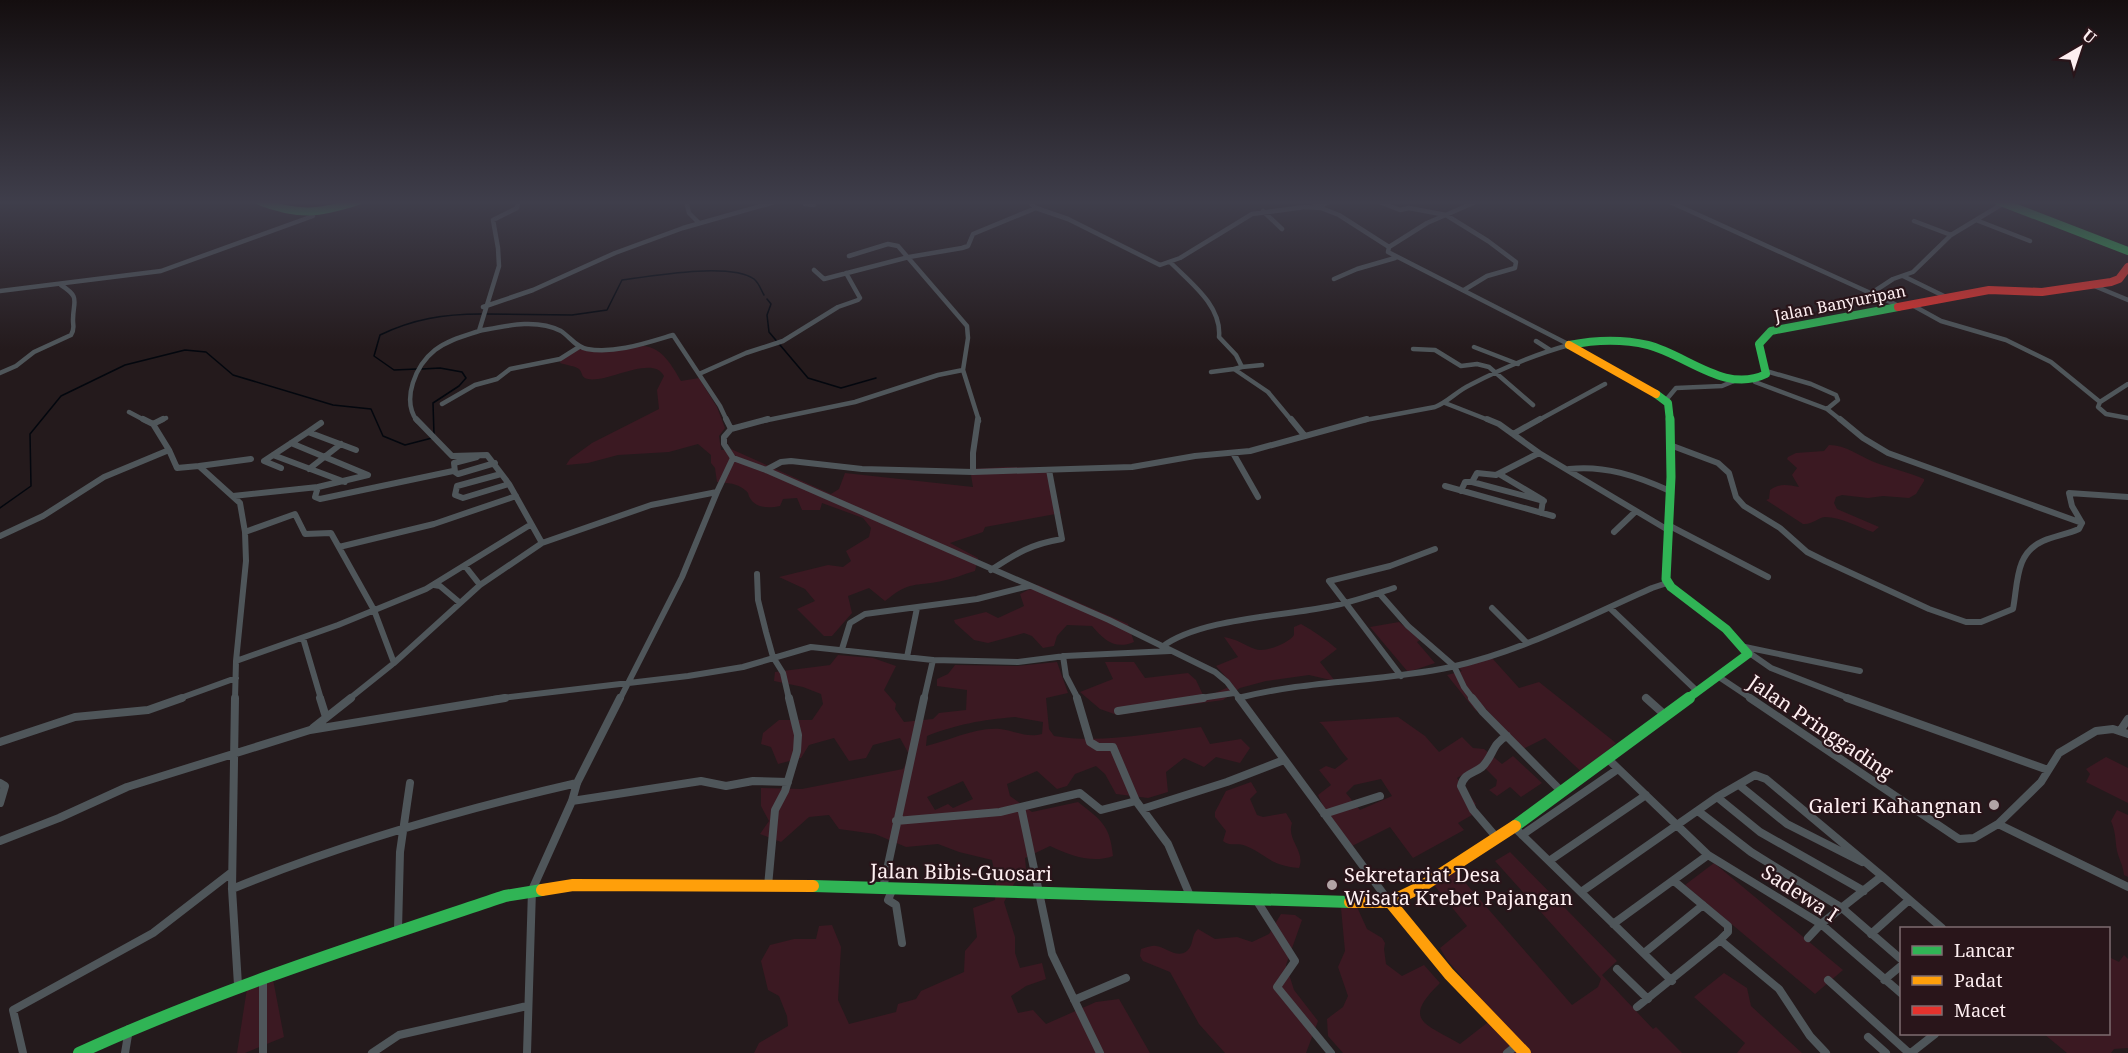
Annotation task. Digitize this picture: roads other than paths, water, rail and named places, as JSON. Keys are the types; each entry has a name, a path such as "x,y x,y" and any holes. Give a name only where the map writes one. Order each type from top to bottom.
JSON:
{"street":[{"path":"0,291 161,271 219,250"},
{"path":"479,331 480,320 491,291 499,258 497,250"},
{"path":"483,310 571,275 623,250"},
{"path":"849,256 870,250"},
{"path":"902,250 967,326 968,338 963,370 979,421 973,453 973,472"},
{"path":"814,270 824,279 909,257 952,250"},
{"path":"1127,250 1152,263 1162,265 1191,250"},
{"path":"1388,250 1395,258 1464,290 1569,345 1666,400 1670,411 1670,491 1665,571 1667,583 1771,668 1806,683 2048,770"},
{"path":"1464,290 1487,276 1512,270 1517,264 1501,250"},
{"path":"1775,250 1899,306"},
{"path":"1870,294 1893,279 1922,265 1936,250"},
{"path":"1334,279 1357,269 1395,258"},
{"path":"1171,262 1207,302 1218,318 1221,331 1219,337 1236,355 1242,367"},
{"name":"Jalan Banyuripan","path":"1766,371 1758,345 1766,333 1989,290 2042,292 2091,285 2116,280 2128,267"},
{"path":"699,374 746,353 783,341 838,307 860,298 846,273"},
{"path":"1903,276 1946,297"},
{"path":"0,373 16,366 34,352 71,335 74,330 76,298 74,292 60,284"},
{"path":"2091,285 2128,300"},
{"path":"1911,304 1941,321 2006,340 2051,362 2100,402"},
{"path":"487,455 452,456 412,414 408,399 421,363 427,355 448,342 479,331 529,322 570,336 579,347"},
{"path":"442,404 474,385 498,379 510,369 560,359 579,347 604,349 640,344 673,335 720,406 731,429"},
{"path":"1536,341 1550,350"},
{"path":"766,470 781,462 791,461 862,469 973,472 1132,467 1195,456 1261,449 1304,435 1393,413 1445,404 1460,390 1550,350 1582,342 1642,344 1672,353 1734,381 1755,382 1827,410 1863,438 1888,453 2082,523"},
{"path":"1474,347 1518,364"},
{"path":"1413,349 1435,350 1458,365 1466,367 1478,364 1499,373 1510,382 1518,396 1533,405"},
{"path":"1211,372 1262,365"},
{"path":"1234,369 1268,392 1304,435"},
{"path":"963,370 938,375 855,402 792,412 731,429 724,437 724,444 733,458 766,470 1109,620 1221,676 1390,902 1449,974 1524,1053"},
{"path":"1755,382 1763,379 1766,371 1811,384 1836,395 1838,400 1827,410"},
{"path":"1666,400 1676,388 1722,386 1734,381"},
{"path":"1513,434 1605,384"},
{"path":"2128,384 2100,402 2098,406 2104,413 2128,418"},
{"path":"1445,404 1486,418 1635,512 1768,577"},
{"path":"129,412 153,424 177,468 251,459"},
{"path":"153,424 166,418"},
{"path":"282,468 264,461 321,423"},
{"path":"308,432 356,450"},
{"path":"233,496 346,483 368,475 291,443"},
{"path":"309,469 341,444"},
{"path":"1670,445 1718,463 1729,473 1736,497 1744,506 1780,528 1812,556 1929,609 1966,622 1981,622 2013,609 2016,578 2023,555 2039,543 2079,529 2082,523"},
{"path":"0,536 43,516 104,477 169,450"},
{"path":"1233,453 1258,497"},
{"path":"1473,482 1477,473 1493,476 1539,453"},
{"path":"273,455 346,483"},
{"path":"487,455 510,484 530,525 542,543"},
{"path":"487,455 454,463 455,472 458,474 495,464"},
{"path":"526,1053 532,890 572,801 577,783 682,576 733,458"},
{"path":"199,466 233,496 240,504 244,515 246,561 236,660 232,873 238,986"},
{"path":"1569,470 1587,466 1615,471 1643,479 1670,491"},
{"path":"991,570 1023,549 1038,543 1062,539 1049,470"},
{"path":"318,487 315,497 320,500 453,471"},
{"path":"501,474 457,486 455,495 463,498 510,484"},
{"path":"1499,474 1544,501"},
{"path":"1461,490 1465,482 1473,482 1544,501"},
{"path":"1445,486 1553,516"},
{"path":"311,730 394,663 480,585 542,543 651,505 717,492"},
{"path":"2082,523 2072,506 2071,492 2128,497"},
{"path":"339,547 434,524 516,496"},
{"path":"1541,513 1544,501"},
{"path":"1614,532 1635,512"},
{"path":"245,532 295,513 305,534 330,532 374,610 394,663"},
{"path":"236,660 303,638 431,586 530,525"},
{"path":"1401,676 1329,581 1390,566 1435,549"},
{"path":"465,566 480,585"},
{"path":"756,574 758,600 773,657 783,673 798,735 797,751 788,782 775,810 768,887"},
{"path":"1118,711 1284,688 1401,676 1454,666 1526,642 1611,609 1641,593 1667,583"},
{"path":"431,586 440,586 459,602"},
{"path":"842,649 848,626 854,619 876,611 917,608 977,599 1029,586"},
{"path":"1162,647 1165,642 1211,628 1345,603 1394,588"},
{"path":"1379,592 1408,626 1454,666 1472,698 1562,793"},
{"path":"908,657 917,608"},
{"path":"1492,608 1526,642"},
{"path":"1611,609 1698,692"},
{"path":"303,638 326,717"},
{"path":"0,841 59,818 127,787 235,752 311,730 478,701 626,684 743,667 811,647 933,660 1039,661 1063,656 1170,651"},
{"path":"1747,649 1860,671"},
{"path":"1390,902 1421,887 1562,793 1719,677 1747,649"},
{"path":"1063,656 1066,676 1080,704 1090,742 1095,746 1113,747 1136,801 1168,844 1192,898"},
{"path":"902,943 896,905 888,900 888,888 896,821 933,660"},
{"name":"Jalan Pringgading","path":"1719,677 1959,839 1974,838 1998,824"},
{"path":"0,742 75,717 148,710 236,678"},
{"path":"1646,698 1665,716"},
{"path":"2128,719 2124,732 2104,729 2089,734 2059,753 2041,782 1998,824 2128,887"},
{"path":"1497,837 1475,814 1460,784 1463,778 1486,763 1496,742 1507,736"},
{"name":"Sadewa I","path":"1607,758 1708,855 1821,924 1900,992"},
{"path":"1142,809 1227,783 1284,760"},
{"path":"1522,835 1618,769"},
{"path":"1592,770 1603,779"},
{"path":"1581,892 1717,797 1755,776 1762,777 1941,927"},
{"path":"572,801 701,781 726,786 753,781 788,782"},
{"path":"0,783 5,786 0,803"},
{"path":"398,930 400,852 410,783"},
{"path":"232,889 312,857 403,827 466,808 577,783"},
{"path":"1739,785 1787,824 1868,865"},
{"path":"896,821 1000,812 1080,793 1101,810 1136,801"},
{"path":"1549,861 1646,795"},
{"path":"1324,814 1380,796"},
{"path":"1717,797 1760,832 1863,891"},
{"path":"1021,807 1052,954 1100,1053"},
{"path":"1698,811 1751,852 1842,908 1900,961"},
{"path":"1514,827 1672,981"},
{"path":"1613,924 1708,855"},
{"path":"23,1053 13,1010 153,933 232,873"},
{"path":"1808,938 1821,924 1882,876"},
{"path":"1637,1007 1720,940 1729,928 1674,881"},
{"name":"Jalan Bibis-Guosari","path":"79,1053 129,1029 238,986 398,930 505,896 573,885 888,888 1118,894 1257,901 1390,902"},
{"path":"1871,934 1909,900"},
{"path":"1257,901 1294,961 1293,967 1279,980 1276,987 1331,1053"},
{"path":"1644,953 1703,905"},
{"path":"1720,940 1779,988 1810,1036 1826,1053"},
{"path":"1884,980 1900,965"},
{"path":"1617,969 1648,999"},
{"path":"263,977 263,1053"},
{"path":"1074,1000 1126,978"},
{"path":"1828,980 1910,1053 1934,1035"},
{"path":"372,1053 399,1035 527,1006"},
{"path":"125,1053 129,1029"},
{"path":"1868,1037 1886,1053"},
{"path":"1507,1053 1517,1045"}],"waterway":[{"path":"486,314 572,315 607,310 622,280 670,273 727,271 743,274 754,279 764,295"},
{"path":"767,299 771,304 767,315 769,332 808,378 841,388 876,378"},
{"path":"417,369 394,370 374,356 380,335 429,318 481,314"},
{"path":"0,508 31,486 30,434 61,396 125,365 185,350 206,352 233,375 333,405 371,409 383,436 405,445 432,438"},
{"path":"422,369 440,368 462,372 466,378 459,386 433,403 434,435"}],"place":[{"name":"Galeri Kahangnan","path":"1994,805"},
{"name":"Sekretariat Desa Wisata Krebet Pajangan","path":"1332,885"}]}
